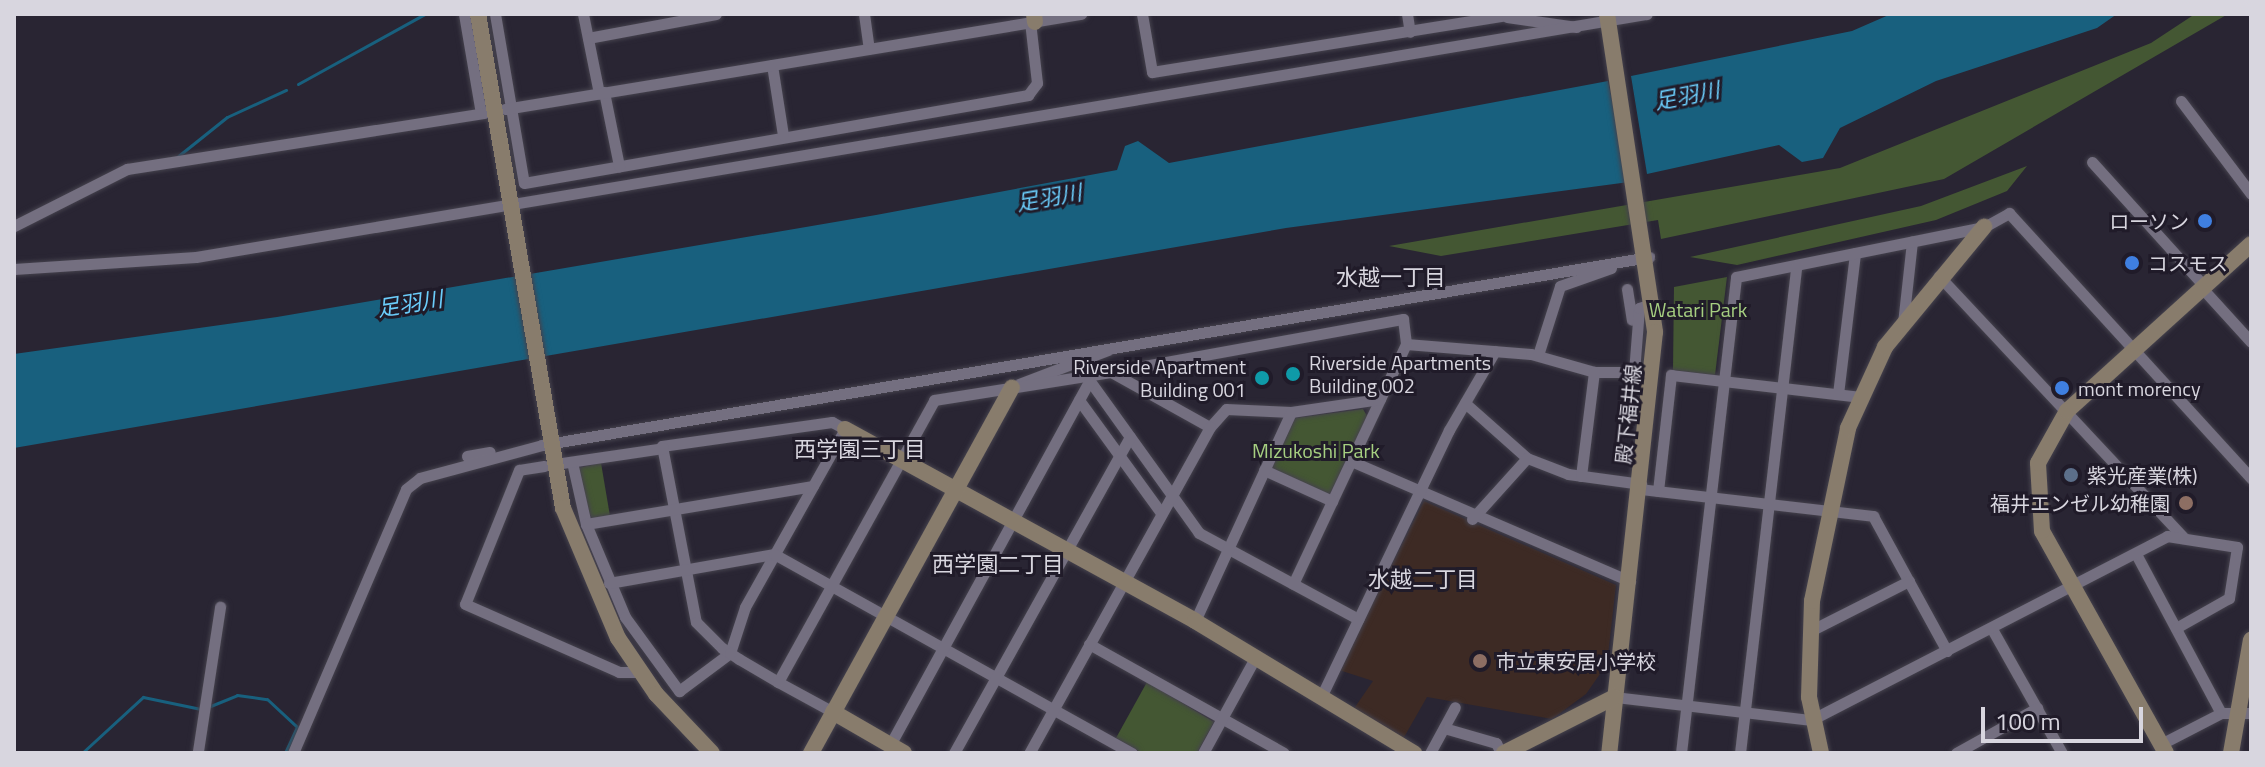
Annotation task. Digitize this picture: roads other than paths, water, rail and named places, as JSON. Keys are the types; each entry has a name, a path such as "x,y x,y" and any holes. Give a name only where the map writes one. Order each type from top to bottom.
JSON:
{"street":[{"path":"14,226 127,169 482,113 464,14"},
{"path":"478,14 563,508 588,578 640,672 694,746 712,753"},
{"path":"495,14 507,108 524,183 783,135 1028,95 1037,83 1033,19"},
{"path":"583,14 619,166"},
{"path":"588,38 716,14"},
{"path":"864,14 869,49"},
{"path":"507,108 1033,19 1081,14"},
{"path":"1142,14 1152,72 1516,14"},
{"path":"1407,14 1410,32"},
{"path":"14,269 196,257 1576,27 1608,18 1647,14"},
{"path":"1503,16 1576,27"},
{"name":"殿下福井線","path":"1608,18 1654,303 1641,486 1609,753"},
{"path":"772,65 783,135"},
{"path":"2181,101 2251,194"},
{"path":"2092,162 2251,342"},
{"path":"1681,753 1736,277 1984,227 2014,215 2251,478"},
{"path":"1821,753 1811,720 1810,631 1826,510 1860,397 1903,323 1938,274 1984,227"},
{"path":"1903,323 1912,241"},
{"path":"2164,749 2071,588 2039,522 2036,492 2040,453 2067,411 2251,244"},
{"path":"1838,394 1855,253"},
{"path":"293,753 411,482 551,441 1649,257"},
{"path":"14,260 43,268"},
{"path":"1538,355 1560,286 1621,261"},
{"path":"1740,753 1796,266"},
{"path":"1938,274 2184,539"},
{"path":"1627,289 1629,373"},
{"path":"1406,344 1538,355 1594,372 1629,373 1638,367 1639,308 1654,303"},
{"path":"778,682 829,583 934,400 1088,379 1111,372 1403,319 1406,344 1293,584"},
{"path":"811,753 1012,388 1118,345"},
{"path":"1322,695 1418,494 1495,351"},
{"path":"1111,372 1210,427"},
{"path":"1581,476 1594,372"},
{"path":"1658,491 1671,375 1860,397"},
{"path":"663,448 683,570 696,622 730,653 897,749 943,647 1088,379"},
{"path":"1088,379 1199,533 1358,619"},
{"path":"1029,753 1171,494 1210,427 1226,409 1291,412 1380,399"},
{"path":"1079,400 1161,513"},
{"path":"1465,403 1527,458 1581,476 1658,491 1873,516 1947,651"},
{"path":"1195,621 1291,412"},
{"path":"845,429 739,620 730,653 674,690 609,583 567,463 832,422 900,458 1195,621 1414,753"},
{"path":"954,753 1130,437"},
{"path":"467,456 522,450"},
{"path":"1472,519 1527,458"},
{"path":"1351,461 1472,519 1630,581"},
{"path":"544,466 519,470 465,604 619,672 640,672"},
{"path":"1264,470 1332,501"},
{"path":"586,524 813,486"},
{"path":"1444,728 1496,743 1503,753 1615,697 1811,720 2167,536 2237,547 2239,555 2229,598 2176,628"},
{"path":"609,583 774,554 1132,753"},
{"path":"2136,554 2176,628 2237,713"},
{"path":"1810,631 1909,581"},
{"path":"200,752 220,607"},
{"path":"1992,629 2062,753"},
{"path":"2231,753 2251,640"},
{"path":"1089,644 1284,753"},
{"path":"1203,753 1256,656"},
{"path":"1430,753 1455,707"},
{"path":"1956,753 2037,708"},
{"path":"2145,753 2164,749 2237,713"}],"water":[{"name":"足羽川","path":"1891,14 2117,14 2097,28 1936,81 1840,128 1823,158 1802,162 1779,145 1647,174 1631,76 1852,31"},
{"name":"足羽川","path":"1608,81 1629,182 1286,228 14,448 14,354 277,317 876,215 1117,170 1125,146 1138,141 1169,163"}],"waterway":[{"path":"298,84 425,14"},
{"path":"177,157 227,117 286,90"},
{"path":"208,707 237,695 267,699 297,727 285,753"},
{"path":"82,753 143,697 201,709"}],"place":[{"name":"ローソン","path":"2205,221"},
{"name":"コスモス","path":"2132,263"},
{"name":"Riverside Apartments Building 002","path":"1293,374"},
{"name":"Riverside Apartment Building 001","path":"1262,378"},
{"name":"mont morency","path":"2062,388"},
{"name":"紫光産業(株)","path":"2071,475"},
{"name":"福井エンゼル幼稚園","path":"2186,503"},
{"name":"市立東安居小学校","path":"1480,661"}],"district":[{"name":"水越一丁目","path":"1391,278"},
{"name":"西学園三丁目","path":"860,450"},
{"name":"西学園二丁目","path":"998,565"},
{"name":"水越二丁目","path":"1423,580"}],"park label":[{"name":"Watari Park","path":"1698,309"},
{"name":"Mizukoshi Park","path":"1316,450"}]}
